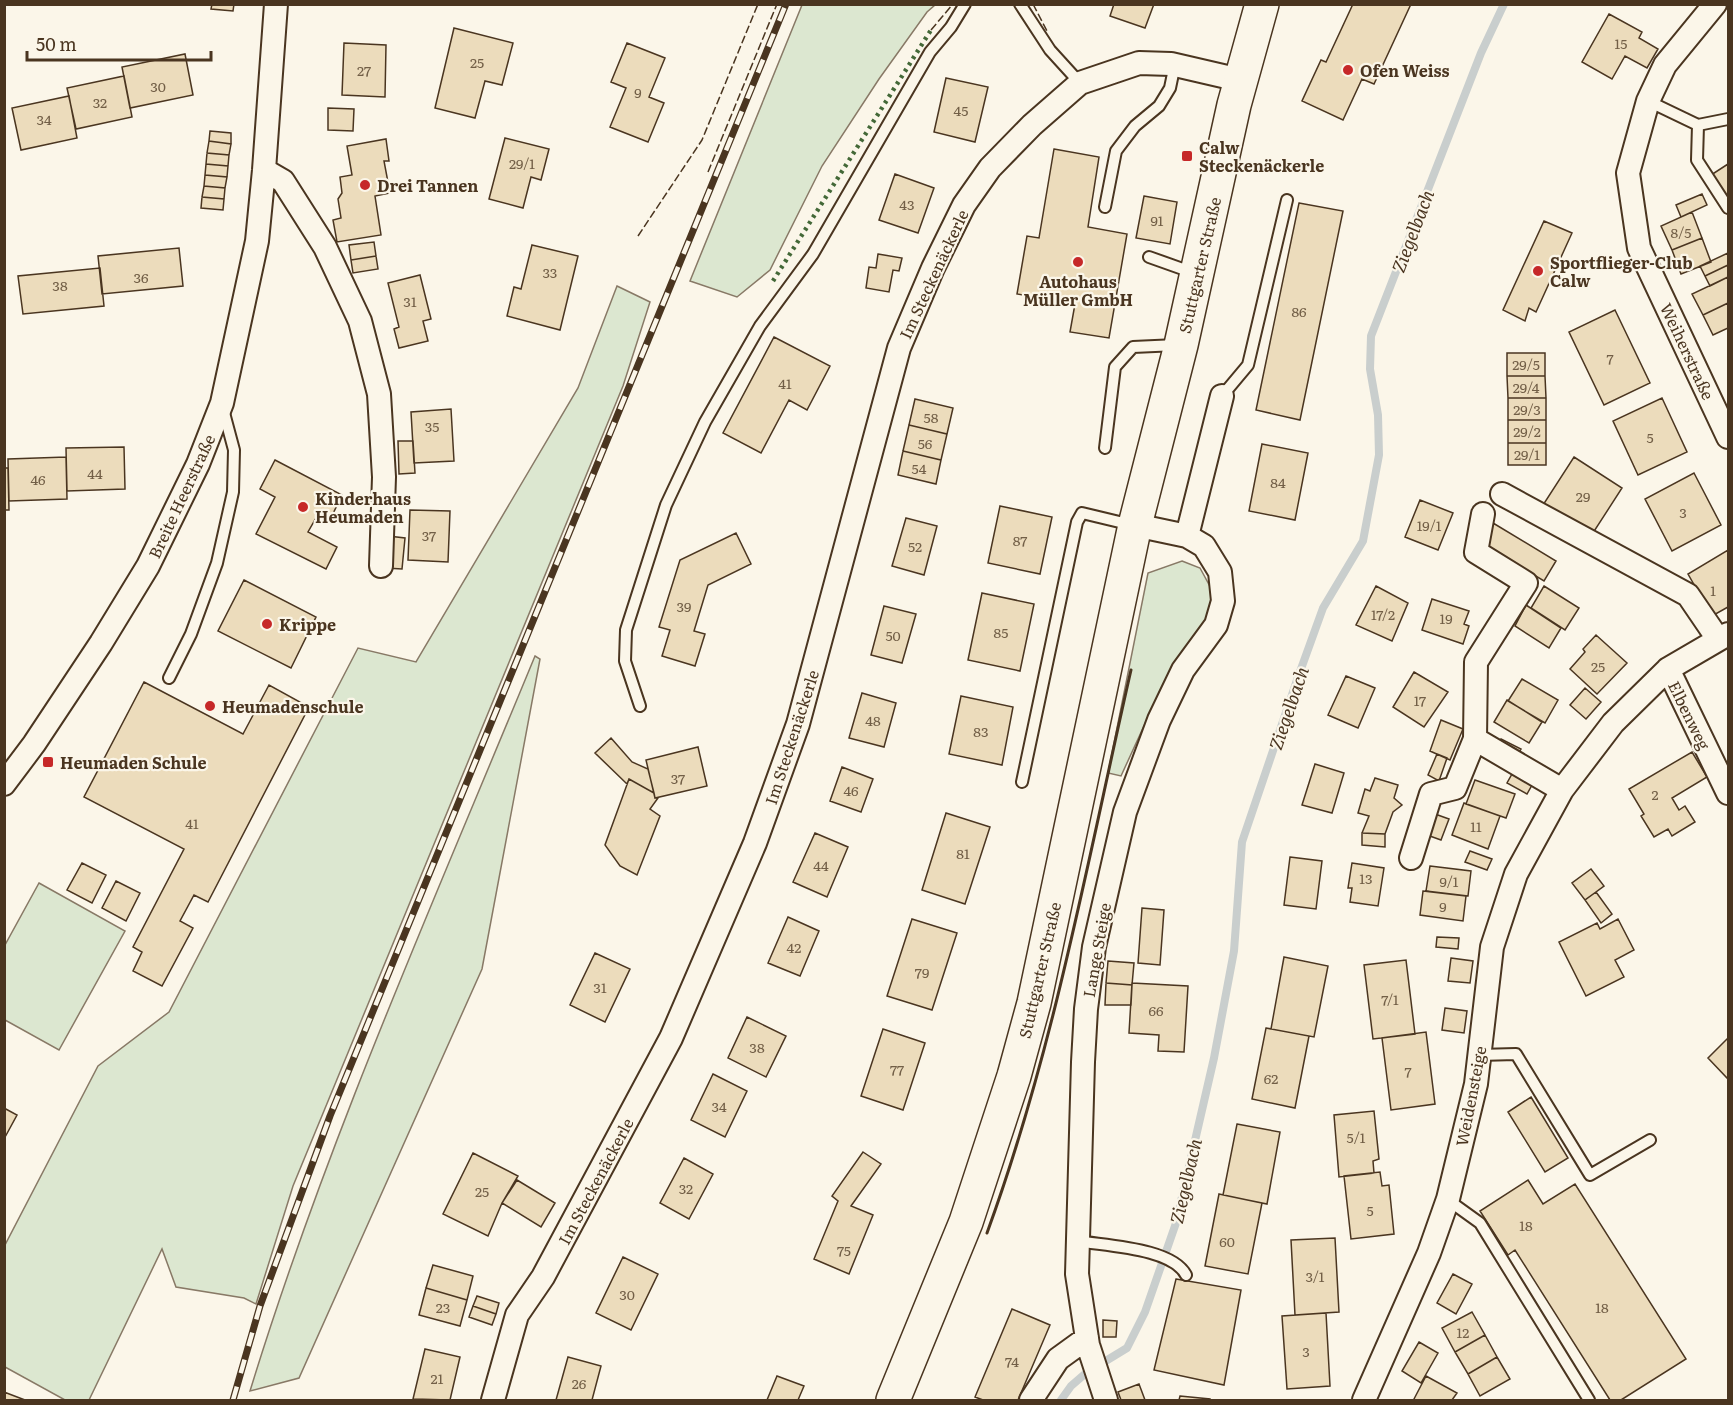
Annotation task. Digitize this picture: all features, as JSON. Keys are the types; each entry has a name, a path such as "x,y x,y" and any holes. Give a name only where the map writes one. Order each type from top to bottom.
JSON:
{"main road":[{"name":"Stuttgarter Straße","path":"893,1401 966,1222 1014,1076 1034,1003 1135,525 1181,345 1240,80 1262,4"}],"street":[{"name":"Breite Heerstraße","path":"4,784 65,697 148,566 198,464 222,403 257,241 276,4"},
{"name":"Weiherstraße","path":"1715,4 1665,65 1648,101 1628,173 1639,248 1728,437"},
{"name":"Im Steckenäckerle","path":"493,1401 517,1315 543,1277 671,1038 755,843 798,724 899,348 933,268 964,205 990,168 1032,125 1080,83 1139,63 1175,64 1240,80"},
{"path":"264,170 283,181 325,247 360,321 379,394 384,477 381,566"},
{"path":"1135,525 1187,536 1222,396"},
{"path":"1502,494 1688,595 1723,636"},
{"path":"1411,858 1431,794 1455,788 1475,739 1476,662 1526,583 1476,552 1483,514"},
{"name":"Lange Steige","path":"1104,1394 1087,1342 1077,1274 1080,1119 1086,1009 1094,947 1125,812 1159,720 1183,670 1216,626 1223,601 1220,572 1204,546 1187,536"},
{"name":"Weidensteige","path":"1364,1401 1429,1253 1448,1199 1476,1084 1492,947 1516,874 1562,790 1613,723 1668,669 1723,636"},
{"name":"Elbenweg","path":"1668,669 1728,793"},
{"path":"1475,739 1562,790"},
{"path":"1031,1401 1058,1359 1087,1342"}],"lane":[{"path":"640,706 625,661 626,630 666,505 705,422 760,326 813,254 930,52 951,27 965,4"},
{"path":"1020,4 1050,50 1080,83"},
{"path":"1105,207 1116,150 1135,126 1159,106 1170,88 1175,64"},
{"path":"1648,101 1698,125 1728,119"},
{"path":"1698,125 1697,160 1728,208"},
{"path":"1222,396 1248,365 1287,200"},
{"path":"1149,257 1197,274"},
{"path":"1105,448 1114,367 1133,347 1181,345"},
{"path":"169,678 191,634 217,563 233,492 234,450 222,403"},
{"path":"1022,782 1077,522 1082,513 1135,525"},
{"path":"1479,1055 1516,1054 1590,1175 1650,1140"},
{"path":"1448,1199 1480,1223 1589,1401"},
{"path":"1078,1241 1160,1254 1182,1268 1185,1275"}],"green space":[{"path":"802,5 935,5 927,12 879,79 822,166 770,270 737,297 690,281"},
{"path":"617,286 650,302 623,386 293,1186 256,1304 244,1298 176,1287 162,1249 89,1400 65,1400 5,1367 5,1245 98,1066 169,1012 358,648 416,662 578,388"},
{"path":"1182,561 1200,568 1213,592 1209,614 1160,691 1121,776 1108,773 1148,573"},
{"path":"535,656 540,659 482,969 299,1378 250,1391 280,1297 348,1112 421,929"},
{"path":"39,883 125,931 59,1050 5,1020 5,945"}],"building":[{"path":"212,4 234,4 233,11 211,9"},
{"path":"1114,4 1154,4 1145,28 1110,16"},
{"name":"Ofen Weiss","path":"1353,4 1411,4 1374,84 1362,79 1343,120 1302,101 1321,60 1326,62"},
{"path":"1609,14 1642,32 1639,38 1658,49 1647,68 1625,56 1612,79 1582,62"},
{"path":"454,28 513,43 502,85 485,81 475,118 435,108"},
{"path":"344,43 386,45 385,97 342,95"},
{"path":"627,43 665,58 649,97 664,103 648,142 610,127 626,88 611,82"},
{"path":"185,54 193,95 130,108 122,67"},
{"path":"124,76 132,117 76,129 67,88"},
{"path":"946,78 988,87 975,142 934,132"},
{"path":"69,96 77,138 21,150 12,108"},
{"path":"328,108 354,109 353,131 328,130"},
{"path":"210,131 231,133 231,144 209,141"},
{"path":"505,138 549,149 541,180 531,177 523,208 489,199"},
{"name":"Drei Tannen","path":"386,139 389,161 384,161 390,193 375,196 381,235 337,242 333,220 341,218 338,199 342,193 340,177 352,175 347,146"},
{"path":"209,141 231,144 229,155 207,153"},
{"path":"1054,149 1099,157 1088,227 1127,234 1109,338 1070,332 1075,304 1017,294 1027,236 1039,238"},
{"path":"207,153 229,155 228,166 206,164"},
{"path":"206,164 228,166 227,177 205,175"},
{"path":"1728,164 1728,201 1711,175"},
{"path":"895,174 934,188 918,233 879,220"},
{"path":"205,175 227,177 225,188 204,186"},
{"path":"204,186 225,188 224,199 202,197"},
{"path":"1702,194 1707,205 1681,217 1676,205"},
{"path":"1144,196 1177,202 1170,244 1136,238"},
{"path":"202,197 224,199 223,210 201,208"},
{"path":"1299,203 1343,211 1300,420 1256,410"},
{"path":"1692,212 1702,238 1672,250 1661,226"},
{"name":"Sportflieger-Club Calw","path":"1544,221 1572,233 1536,312 1529,308 1525,321 1503,310"},
{"path":"1702,238 1711,262 1681,274 1672,250"},
{"path":"374,242 376,256 351,260 349,245"},
{"path":"532,245 578,256 560,330 507,316 514,287 521,289"},
{"path":"179,248 183,286 102,294 98,256"},
{"path":"1728,253 1728,265 1705,276 1700,266"},
{"path":"878,254 902,258 899,271 893,270 889,292 866,288 869,267 876,268"},
{"path":"376,256 378,269 353,273 351,260"},
{"path":"1728,265 1728,277 1710,286 1705,276"},
{"path":"100,268 104,306 23,314 18,276"},
{"path":"420,275 431,319 423,321 428,341 399,348 394,329 399,327 388,283"},
{"path":"1728,277 1728,303 1703,315 1692,294"},
{"path":"1728,303 1728,328 1713,335 1703,315"},
{"path":"1615,310 1650,383 1604,405 1569,332"},
{"path":"774,337 830,366 807,410 789,400 761,453 723,433"},
{"path":"1507,353 1545,353 1545,376 1507,376"},
{"path":"1507,376 1545,376 1546,398 1508,398"},
{"path":"1508,398 1546,398 1546,420 1508,420"},
{"path":"1662,398 1687,452 1638,475 1613,421"},
{"path":"915,399 953,408 947,434 909,425"},
{"path":"451,409 454,461 414,463 411,412"},
{"path":"1508,420 1546,420 1546,443 1508,443"},
{"path":"909,425 947,434 941,460 903,451"},
{"path":"398,441 413,441 415,473 399,474"},
{"path":"1508,443 1546,443 1546,465 1508,465"},
{"path":"1262,444 1308,453 1295,520 1249,511"},
{"path":"124,447 125,489 67,491 66,448"},
{"path":"903,451 941,460 936,484 898,475"},
{"path":"66,457 67,499 9,501 8,459"},
{"path":"1574,457 1622,488 1591,536 1543,505"},
{"name":"Kinderhaus Heumaden","path":"275,460 342,495 328,524 316,518 308,532 337,547 326,569 256,534 275,497 260,489"},
{"path":"4,468 8,468 9,510 4,510"},
{"path":"1694,473 1721,525 1672,551 1645,499"},
{"path":"1420,500 1453,513 1438,550 1405,537"},
{"path":"1000,506 1052,517 1040,574 988,563"},
{"path":"410,510 450,511 448,562 408,560"},
{"path":"906,518 937,526 924,575 892,566"},
{"path":"1493,523 1556,561 1544,581 1481,543"},
{"path":"736,533 751,564 708,585 694,631 705,634 695,666 662,656 670,630 659,627 680,560"},
{"path":"388,536 405,538 402,569 386,568"},
{"path":"1728,550 1728,607 1712,616 1688,574"},
{"name":"Krippe","path":"244,580 316,617 291,668 218,631"},
{"path":"1376,586 1408,603 1392,641 1356,625"},
{"path":"1544,586 1579,608 1565,630 1531,608"},
{"path":"982,593 1034,604 1020,671 968,660"},
{"path":"1432,599 1469,611 1464,624 1469,626 1463,644 1422,630"},
{"path":"1526,605 1561,628 1549,648 1515,626"},
{"path":"884,606 916,614 902,663 871,655"},
{"path":"1596,635 1627,663 1597,694 1570,669 1585,652 1583,649"},
{"path":"1414,672 1448,692 1424,727 1393,707"},
{"path":"1346,676 1375,688 1358,728 1328,715"},
{"path":"1522,679 1558,700 1545,723 1508,701"},
{"name":"Heumadenschule","path":"144,682 243,734 269,685 309,707 208,902 194,895 180,921 193,928 162,986 133,971 142,952 133,947 184,849 84,797"},
{"path":"1585,688 1601,702 1586,719 1570,705"},
{"path":"862,693 896,703 884,747 849,738"},
{"path":"961,696 1013,707 1002,765 949,754"},
{"path":"1507,700 1542,722 1529,743 1494,722"},
{"path":"1441,720 1463,729 1450,760 1430,751"},
{"path":"611,738 632,762 648,769 654,793 629,779 627,784 595,753"},
{"path":"1501,739 1521,749 1515,759 1496,749"},
{"path":"698,747 707,786 655,798 646,760"},
{"path":"1692,752 1707,777 1672,798 1679,810 1685,806 1695,822 1672,836 1668,829 1654,837 1641,816 1644,814 1629,789"},
{"path":"1437,754 1447,758 1439,781 1428,775"},
{"path":"1315,764 1344,773 1332,813 1302,805"},
{"path":"842,767 873,779 861,812 830,801"},
{"path":"1512,774 1532,785 1527,794 1507,783"},
{"path":"1375,778 1398,785 1394,798 1402,805 1393,812 1385,834 1362,833 1369,816 1358,813 1365,789 1370,791"},
{"path":"629,779 654,793 655,798 658,798 650,809 660,816 637,875 620,866 605,845"},
{"path":"1475,780 1515,794 1506,818 1466,804"},
{"path":"1464,803 1500,816 1488,849 1452,835"},
{"path":"946,813 990,827 965,904 922,890"},
{"path":"1435,814 1449,819 1441,840 1427,835"},
{"path":"815,833 848,847 827,897 793,882"},
{"path":"1362,833 1385,834 1385,847 1362,845"},
{"path":"1470,851 1492,859 1487,870 1465,862"},
{"path":"1290,857 1322,861 1316,909 1284,905"},
{"path":"82,863 106,875 92,903 67,890"},
{"path":"1352,863 1384,868 1378,906 1350,902 1352,888 1348,888"},
{"path":"1430,866 1471,871 1468,896 1426,891"},
{"path":"1591,869 1604,886 1585,900 1572,883"},
{"path":"116,881 140,893 126,921 102,908"},
{"path":"1423,891 1466,896 1463,921 1420,915"},
{"path":"1596,892 1612,914 1601,923 1585,900"},
{"path":"1142,908 1164,910 1160,965 1138,963"},
{"path":"788,917 819,931 800,976 768,963"},
{"path":"912,919 957,933 932,1010 887,996"},
{"path":"1618,919 1634,950 1615,960 1624,977 1586,996 1559,942 1597,923 1600,929"},
{"path":"1437,937 1459,938 1458,949 1436,947"},
{"path":"595,953 630,969 605,1022 570,1005"},
{"path":"1284,957 1328,966 1314,1037 1271,1029"},
{"path":"1451,958 1473,961 1470,983 1448,981"},
{"path":"1406,960 1415,1034 1373,1039 1364,965"},
{"path":"1108,961 1134,963 1132,985 1106,983"},
{"path":"1106,983 1132,985 1131,1005 1105,1005"},
{"path":"1132,983 1188,986 1184,1052 1158,1051 1159,1035 1129,1033"},
{"path":"1445,1008 1467,1011 1464,1033 1442,1030"},
{"path":"747,1017 786,1036 766,1077 728,1058"},
{"path":"1266,1028 1309,1036 1295,1108 1252,1099"},
{"path":"883,1029 925,1043 903,1110 861,1096"},
{"path":"1426,1032 1435,1104 1391,1110 1382,1038"},
{"path":"1728,1038 1728,1079 1708,1058"},
{"path":"713,1074 747,1091 725,1137 691,1120"},
{"path":"1531,1097 1568,1158 1545,1172 1508,1112"},
{"path":"4,1108 17,1115 4,1139"},
{"path":"1374,1111 1379,1159 1373,1161 1374,1173 1339,1177 1334,1115"},
{"path":"1237,1124 1280,1132 1267,1204 1223,1195"},
{"path":"863,1152 881,1164 851,1206 873,1215 849,1274 814,1259 838,1201 832,1196"},
{"path":"473,1153 518,1176 502,1203 488,1236 443,1214"},
{"path":"684,1158 713,1174 689,1219 660,1203"},
{"path":"1380,1172 1382,1186 1389,1185 1394,1234 1351,1239 1344,1176"},
{"path":"517,1180 555,1203 541,1227 502,1203"},
{"path":"1528,1180 1543,1204 1575,1184 1686,1359 1621,1400 1610,1400 1515,1250 1508,1255 1480,1211"},
{"path":"1219,1194 1262,1203 1248,1274 1205,1266"},
{"path":"1335,1238 1339,1312 1295,1315 1291,1240"},
{"path":"623,1257 658,1274 631,1330 596,1313"},
{"path":"433,1265 473,1276 467,1300 426,1288"},
{"path":"1453,1274 1472,1284 1456,1314 1437,1303"},
{"path":"1176,1279 1241,1290 1224,1385 1154,1370"},
{"path":"426,1288 467,1300 460,1326 419,1315"},
{"path":"477,1296 499,1303 496,1314 473,1306"},
{"path":"473,1306 496,1314 492,1325 469,1317"},
{"path":"1012,1309 1050,1325 1018,1400 983,1400 975,1397"},
{"path":"1472,1312 1485,1335 1455,1352 1442,1328"},
{"path":"1326,1313 1330,1386 1287,1389 1282,1316"},
{"path":"1103,1320 1117,1321 1116,1337 1103,1337"},
{"path":"1485,1335 1497,1357 1468,1374 1455,1352"},
{"path":"1419,1342 1438,1353 1421,1383 1402,1371"},
{"path":"425,1349 460,1357 450,1400 413,1399"},
{"path":"568,1357 601,1366 592,1400 556,1400"},
{"path":"1497,1357 1510,1379 1480,1396 1468,1374"},
{"path":"777,1376 804,1386 798,1400 767,1400"},
{"path":"1426,1376 1457,1393 1452,1400 1414,1399"},
{"path":"1139,1384 1145,1400 1121,1400 1118,1392"},
{"path":"4,1392 25,1400 4,1400"},
{"path":"1180,1396 1210,1399 1210,1400 1179,1400"}],"waterway":[{"name":"Ziegelbach","path":"1061,1400 1071,1386 1086,1373 1127,1348 1145,1312 1176,1223 1214,1058 1234,951 1242,842 1323,608 1363,541 1379,455 1378,415 1370,369 1371,336 1481,53 1504,4"}],"railway":[{"path":"233,1400 260,1306 330,1116 786,4"}],"hedge":[{"path":"773,281 931,30"}],"fence":[{"path":"638,236 702,140 758,4"},
{"path":"708,172 777,4"},
{"path":"931,30 953,4"},
{"path":"1033,4 1047,31"}],"wall":[{"path":"987,1233 1011,1164 1051,1024 1131,670"}],"place":[{"name":"Ofen Weiss","path":"1348,70"},
{"name":"Calw Steckenäckerle","path":"1187,156"},
{"name":"Drei Tannen","path":"365,185"},
{"name":"Autohaus Müller GmbH","path":"1078,262"},
{"name":"Sportflieger-Club Calw","path":"1538,271"},
{"name":"Kinderhaus Heumaden","path":"303,507"},
{"name":"Krippe","path":"267,624"},
{"name":"Heumadenschule","path":"210,706"},
{"name":"Heumaden Schule","path":"48,762"}]}
